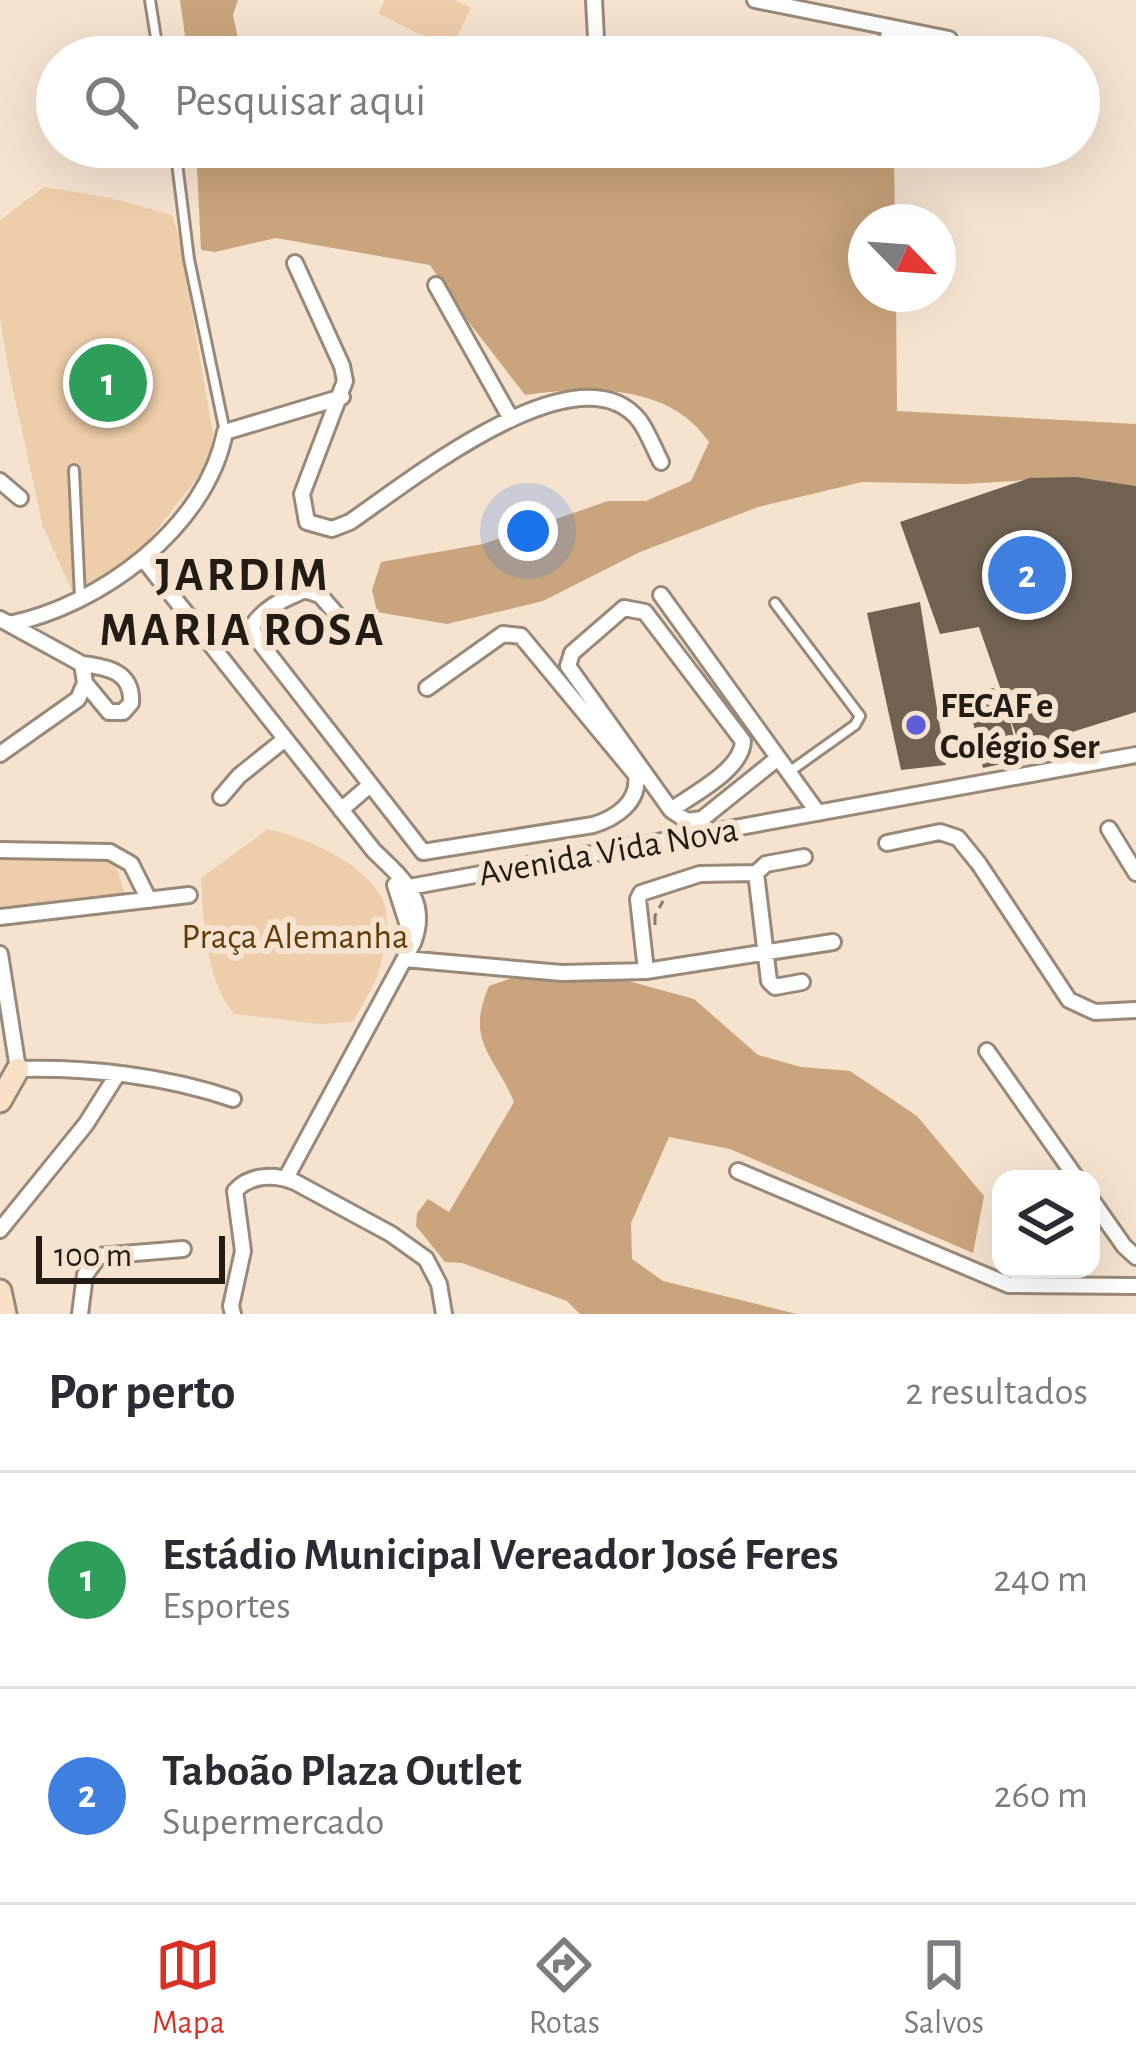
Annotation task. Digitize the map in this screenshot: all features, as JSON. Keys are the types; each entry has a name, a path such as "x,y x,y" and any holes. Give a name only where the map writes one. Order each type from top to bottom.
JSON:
{"street":[{"path":"594,0 596,36"},
{"path":"755,0 934,36"},
{"path":"888,36 890,28"},
{"path":"296,263 345,381 302,494 307,522 332,529 350,522 510,418 587,397 614,403 638,418 661,462"},
{"path":"436,285 510,418"},
{"path":"5,622 31,620 144,560 212,472 225,432 342,397"},
{"path":"0,481 20,498"},
{"path":"144,560 404,887 419,914 413,943 286,1178"},
{"path":"338,616 320,595 305,590 273,604 253,625 254,635 417,847 429,853 593,825 614,819 632,797 636,775 521,636 503,634 427,688"},
{"path":"661,595 818,813"},
{"path":"671,810 733,764 743,751 743,741 644,612 624,608 572,653 568,666 671,810 687,821 702,819 778,758"},
{"path":"5,622 82,664 118,672 130,686 131,703 123,712 109,712 85,682 82,664"},
{"path":"0,754 78,698 85,682"},
{"path":"221,797 239,776 285,740"},
{"name":"Avenida Vida Nova","path":"404,887 1136,755"},
{"path":"341,810 370,785"},
{"path":"1109,829 1136,873"},
{"path":"887,843 940,832 958,838 1069,1000 1095,1012 1136,1010"},
{"path":"0,850 110,852 131,864 148,900"},
{"path":"646,971 641,893 700,874 756,873 766,864 804,857"},
{"path":"756,873 769,981 775,987 802,982"},
{"path":"0,917 189,895"},
{"path":"404,959 562,973 646,971 833,942"},
{"path":"0,954 9,1069 0,1101"},
{"path":"987,1051 1071,1170"},
{"path":"9,1069 117,1075 176,1083 233,1099"},
{"path":"0,1230 86,1124 117,1075"},
{"path":"738,1171 1010,1286 1136,1286"},
{"path":"232,1310 243,1251 234,1200 237,1186 262,1177 286,1178 413,1247 433,1271 444,1314"},
{"path":"1100,1212 1136,1257"},
{"path":"80,1314 85,1275 99,1256 183,1249"},
{"path":"0,1291 5,1314"}],"lane":[{"path":"150,0 156,36"},
{"path":"177,168 181,213 225,432"},
{"path":"74,470 80,597"},
{"path":"775,603 860,716 855,725 789,772"}],"path":[{"path":"655,929 655,916 665,896"}],"green space":[{"path":"385,0 454,0 471,8 457,36 424,36 378,14"},
{"path":"44,187 172,215 213,434 209,463 122,572 73,593 43,527 0,319 0,220"},
{"name":"Praça Alemanha","path":"268,829 316,845 346,862 381,896 386,933 381,963 353,1022 320,1024 234,1014 217,984 208,950 201,878"},
{"path":"98,854 117,868 125,895 0,909 0,857"}],"shaded area":[{"path":"180,0 238,0 233,15 238,36 185,36"},
{"path":"197,168 894,168 895,204 848,204 848,312 896,312 897,411 1136,424 1136,486 1077,477 964,484 862,482 758,507 640,552 543,601 447,624 377,612 372,590 381,562 483,544 608,501 646,501 691,481 709,442 672,408 650,399 600,390 525,395 430,265 276,238 215,252 201,250"},
{"path":"599,973 694,999 758,1055 801,1067 850,1071 917,1116 984,1196 973,1253 730,1149 669,1137 631,1223 632,1259 663,1281 797,1314 580,1314 567,1301 462,1263 445,1262 416,1226 417,1213 428,1199 449,1212 514,1102 481,1035 482,1005 489,986 521,975"}],"building":[{"path":"1077,477 1136,486 1136,712 1021,748 1009,716 1019,760 983,768 967,694 993,688 1003,696 979,627 940,634 900,522 1030,478"},
{"name":"FECAF e Colégio Ser","path":"920,602 946,765 901,770 867,613"}],"place":[{"name":"Estádio Municipal Vereador José Feres","path":"108,383"},
{"name":"Taboão Plaza Outlet","path":"1027,575"},
{"name":"FECAF e Colégio Ser","path":"916,725"}],"district":[{"name":"JARDIM MARIA ROSA","path":"243,600"}]}
